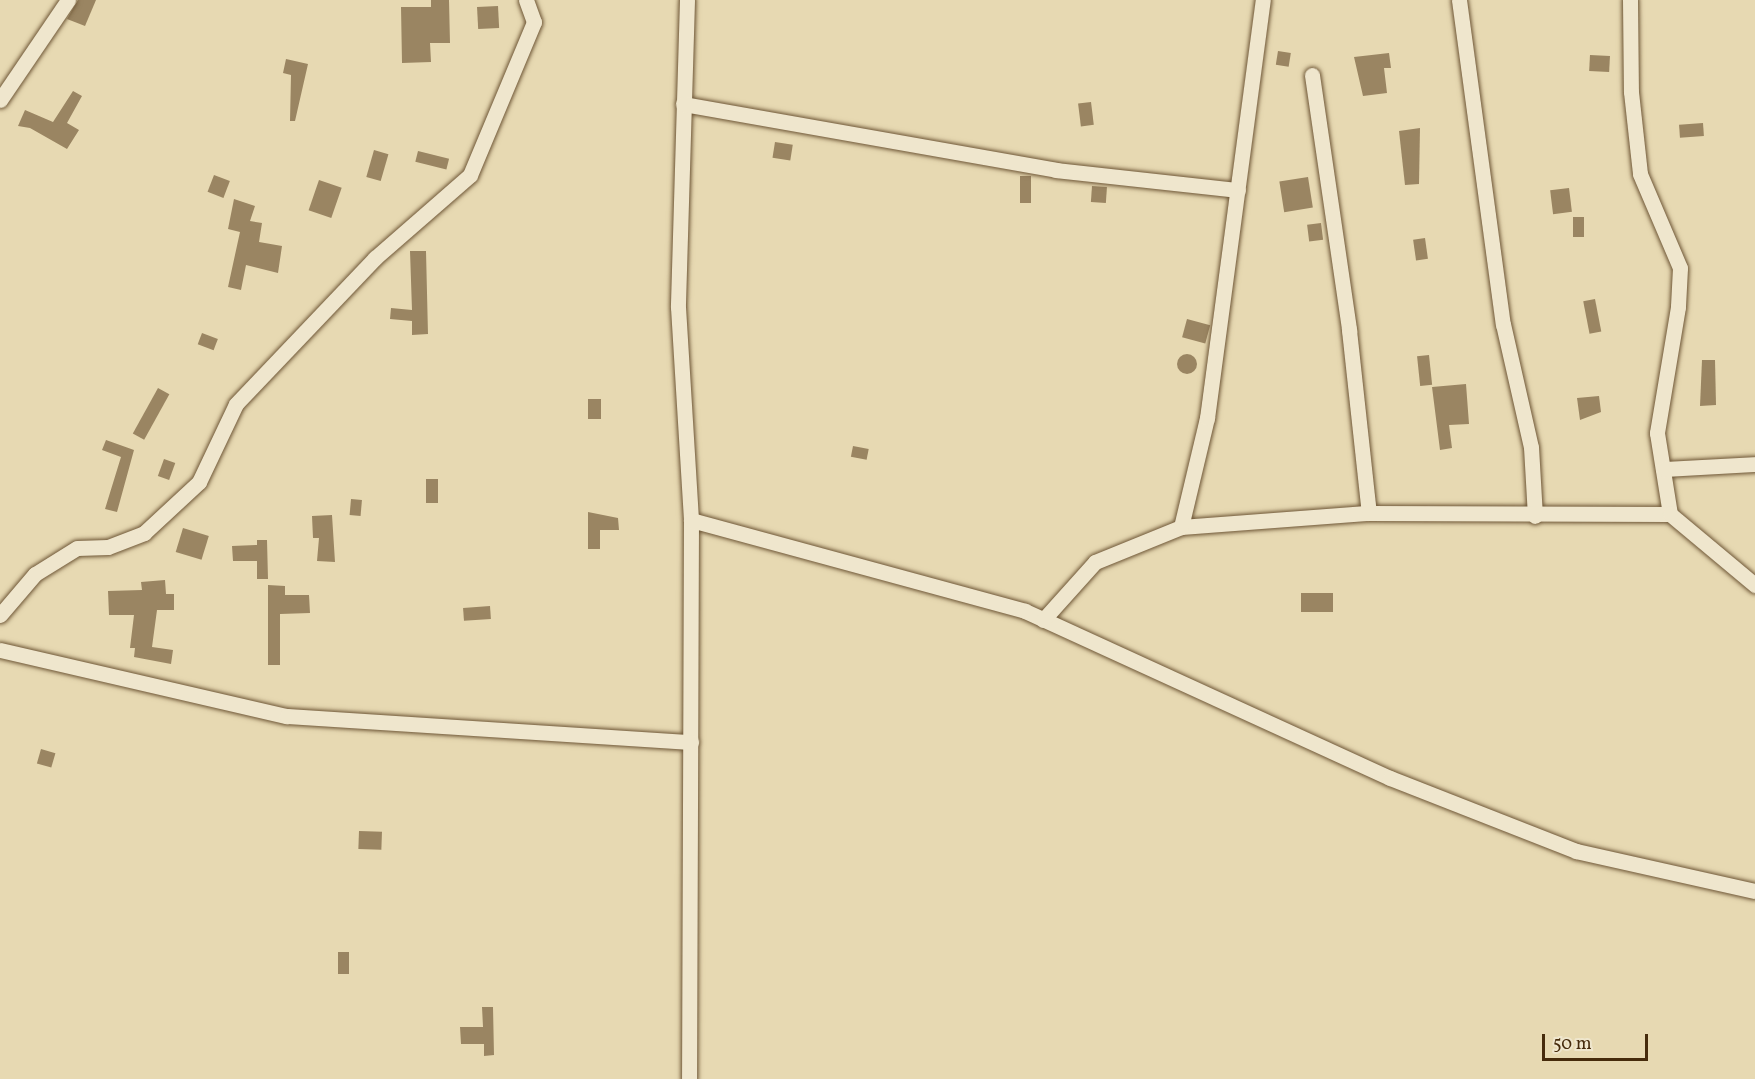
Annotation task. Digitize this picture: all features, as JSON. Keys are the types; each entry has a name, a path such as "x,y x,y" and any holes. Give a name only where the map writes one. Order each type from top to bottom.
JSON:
{"street":[{"path":"0,100 68,0"},
{"path":"0,615 35,574 78,548 108,547 144,533 199,482 236,404 375,258 470,175 534,22 526,0"},
{"path":"687,0 678,307 691,520 689,1079"},
{"path":"1181,527 1208,418 1263,0"},
{"path":"1459,0 1503,324 1531,447 1535,516"},
{"path":"1630,0 1631,92 1640,174 1680,268 1678,307 1657,433 1670,514"},
{"path":"1312,75 1349,330 1369,513"},
{"path":"683,104 1056,170 1238,190"},
{"path":"1663,469 1755,464"},
{"path":"1043,620 1095,562 1181,527 1369,513 1535,516 1670,514 1755,585"},
{"path":"691,520 1025,611 1390,778 1576,851 1755,891"},
{"path":"0,650 287,716 691,742"}],"building":[{"path":"78,0 96,0 85,26 67,19"},
{"path":"431,0 449,0 450,43 430,43 431,62 402,63 401,7 431,7"},
{"path":"498,6 499,28 478,29 477,7"},
{"path":"1278,51 1291,53 1289,67 1276,65"},
{"path":"1389,53 1391,68 1384,68 1387,93 1363,96 1354,57"},
{"path":"1590,55 1610,56 1609,72 1589,71"},
{"path":"286,59 308,64 295,121 290,121 291,75 283,73"},
{"path":"73,91 82,96 67,123 79,130 67,149 30,128 18,126 25,110 53,122"},
{"path":"1091,102 1094,125 1081,126 1078,104"},
{"path":"1703,123 1704,136 1680,138 1679,125"},
{"path":"1420,128 1419,184 1405,185 1399,131"},
{"path":"775,142 793,145 790,161 772,158"},
{"path":"374,150 388,154 381,181 366,177"},
{"path":"418,151 449,159 446,169 415,162"},
{"path":"214,175 230,181 223,198 208,192"},
{"path":"1020,176 1031,176 1031,203 1020,203"},
{"path":"1308,177 1313,208 1284,212 1279,182"},
{"path":"319,180 342,188 331,218 309,210"},
{"path":"1092,186 1107,187 1106,203 1091,202"},
{"path":"1569,188 1572,212 1553,214 1550,190"},
{"path":"234,199 255,206 250,221 262,223 259,242 282,246 278,273 246,265 241,290 228,287 240,232 228,229"},
{"path":"1573,217 1584,217 1584,237 1573,237"},
{"path":"1321,223 1323,240 1309,242 1307,225"},
{"path":"1425,238 1428,259 1416,260 1413,240"},
{"path":"410,251 426,251 428,334 412,335 412,321 390,319 391,308 412,310"},
{"path":"1595,299 1601,331 1590,334 1583,301"},
{"path":"1187,319 1210,325 1205,344 1182,337"},
{"path":"202,333 218,339 214,350 198,344"},
{"path":"1187,354 1194,357 1197,364 1194,371 1187,374 1180,371 1177,364 1180,357"},
{"path":"1429,355 1432,385 1420,386 1417,356"},
{"path":"1702,360 1715,360 1716,405 1700,406"},
{"path":"1466,384 1469,424 1449,425 1452,448 1440,450 1432,387"},
{"path":"158,388 169,394 144,440 133,433"},
{"path":"1599,396 1601,412 1580,420 1577,398"},
{"path":"588,399 601,399 601,419 588,419"},
{"path":"106,440 134,450 117,512 105,509 121,457 102,450"},
{"path":"853,446 869,449 867,460 851,457"},
{"path":"164,459 175,463 169,480 158,476"},
{"path":"426,479 438,479 438,503 426,503"},
{"path":"351,499 362,500 361,516 350,515"},
{"path":"588,512 618,518 619,530 600,530 600,549 588,549"},
{"path":"332,515 335,562 317,561 319,538 313,538 312,516"},
{"path":"183,528 209,536 202,560 176,552"},
{"path":"257,540 267,540 268,579 257,579 257,561 233,561 232,546 257,545"},
{"path":"165,580 166,594 174,594 174,610 157,610 152,647 173,650 171,664 134,657 135,648 130,648 134,615 109,615 108,591 142,590 141,582"},
{"path":"268,585 285,586 285,595 309,595 310,613 280,614 280,665 268,665"},
{"path":"1301,593 1333,593 1333,612 1301,612"},
{"path":"490,606 491,619 464,621 463,608"},
{"path":"41,749 55,753 51,768 37,763"},
{"path":"359,831 382,832 381,850 358,849"},
{"path":"338,952 349,952 349,974 338,974"},
{"path":"482,1007 493,1007 494,1055 484,1056 484,1044 461,1044 460,1027 483,1027"}]}
